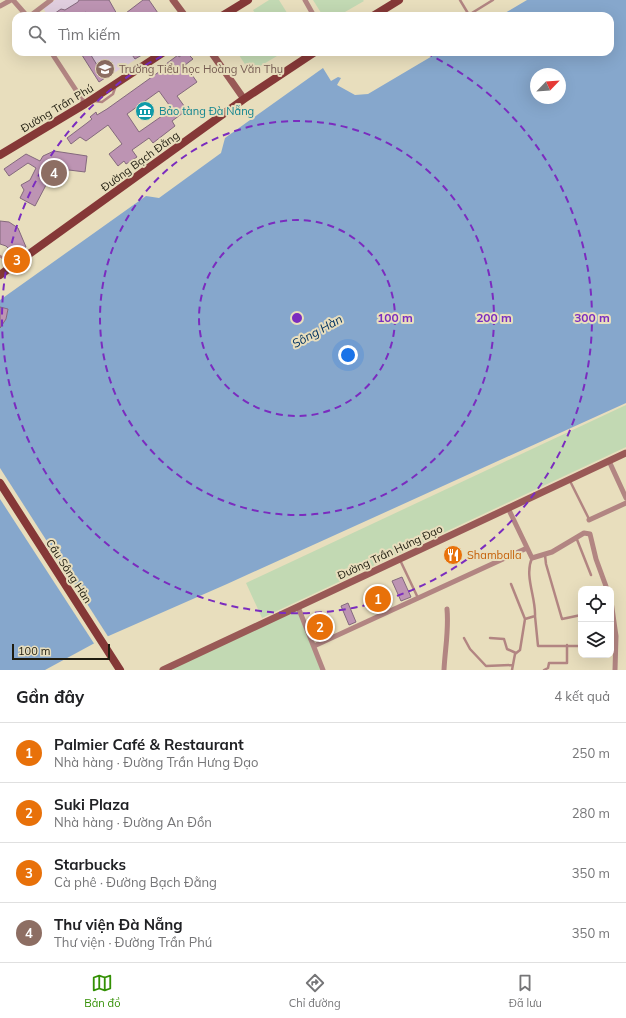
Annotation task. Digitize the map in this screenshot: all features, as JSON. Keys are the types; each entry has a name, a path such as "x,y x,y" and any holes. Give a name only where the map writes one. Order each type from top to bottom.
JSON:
{"main road":[{"path":"173,0 182,12"},
{"path":"228,12 248,0"},
{"path":"380,12 399,0"},
{"name":"Đường Trần Phú","path":"0,155 88,102 158,56"},
{"path":"214,56 244,100"},
{"name":"Đường Bạch Đằng","path":"0,275 244,100 308,56"},
{"name":"Đường Trần Hưng Đạo","path":"163,670 172,668 298,607 626,453"},
{"name":"Cầu Sông Hàn","path":"0,483 120,670"}],"street":[{"path":"0,6 12,0 24,12"},
{"path":"34,12 51,0"},
{"path":"305,0 312,12"},
{"path":"54,56 88,102"},
{"path":"609,461 626,498"},
{"path":"589,520 626,503"},
{"path":"508,508 532,558 557,550 584,533 591,535 596,559 606,586"},
{"path":"314,646 527,548"},
{"path":"298,607 323,670"},
{"path":"444,670 445,651 448,636 447,609"},
{"path":"614,658 615,670"}],"lane":[{"path":"460,0 466,12"},
{"path":"474,12 493,0"},
{"path":"0,256 13,266"},
{"path":"569,480 589,520"},
{"path":"576,537 591,575"},
{"path":"545,555 546,564 562,619 578,616"},
{"path":"532,558 529,564 530,583 538,646 578,646"},
{"path":"400,559 418,598"},
{"path":"511,584 525,619 520,650 515,654 512,670"},
{"path":"525,619 535,616"},
{"path":"464,638 474,656 486,666 513,665"},
{"path":"490,638 504,639 507,649 517,653"},
{"path":"544,670 548,668 549,663 567,663 567,645"}],"shaded area":[{"path":"55,0 109,0 116,12 46,12 43,8"},
{"name":"Trường Tiểu học Hoàng Văn Thụ","path":"83,56 141,56 99,82"}],"green space":[{"path":"269,0 279,0 286,12 254,12 253,10"},
{"path":"313,0 364,1 345,12 320,12"},
{"path":"240,56 277,56 250,72"},
{"path":"626,405 626,447 262,618 246,583"},
{"path":"298,607 323,670 173,670 171,666"}],"water":[{"name":"Sông Hàn","path":"527,0 626,0 626,403 227,584 104,638 45,670 0,670 0,327 6,319 8,309 0,307 0,300 146,196 159,198 221,153 225,138 323,68 331,81 338,77 341,78 337,85 355,95 368,94 432,56 614,56 614,12 507,12"}],"pier":[{"path":"0,468 109,638 95,645 0,499"}],"building":[{"path":"79,0 109,0 116,12 57,12 61,9 65,10"},
{"path":"143,0 149,0 157,12 127,12"},
{"path":"83,56 91,56 105,78 99,82"},
{"path":"133,56 140,56 135,59"},
{"path":"178,56 190,56 193,59 185,65 197,82 177,96 187,110 172,121 175,126 153,143 149,138 132,150 137,157 126,164 124,161 118,166 109,154 122,144 108,125 86,141 80,137 71,144 67,138 92,119 90,117 96,112 97,115 107,109 163,69 162,67","holes":["159,91 172,109 139,132 127,114"]},
{"path":"54,151 87,156 85,172 69,170 46,185 35,206 20,198 24,190 21,185 30,180 36,168 28,163 9,176 4,169 26,154 40,161 43,156"},
{"path":"0,221 9,222 18,228 26,247 14,254 6,246 0,244"},
{"path":"0,307 8,309 6,319 0,328"},
{"path":"402,577 411,597 401,601 392,581"},
{"path":"379,585 390,607 377,612 367,591"},
{"path":"348,603 356,622 349,625 341,606"},
{"path":"321,614 330,634 318,640 309,619"}],"place":[{"name":"Trường Tiểu học Hoàng Văn Thụ","path":"105,69"},
{"name":"Bảo tàng Đà Nẵng","path":"145,111"},
{"name":"Thư viện Đà Nẵng","path":"54,173"},
{"name":"Starbucks","path":"17,260"},
{"name":"Shamballa","path":"453,555"},
{"name":"Palmier Café & Restaurant","path":"378,599"},
{"name":"Suki Plaza","path":"320,627"}]}
